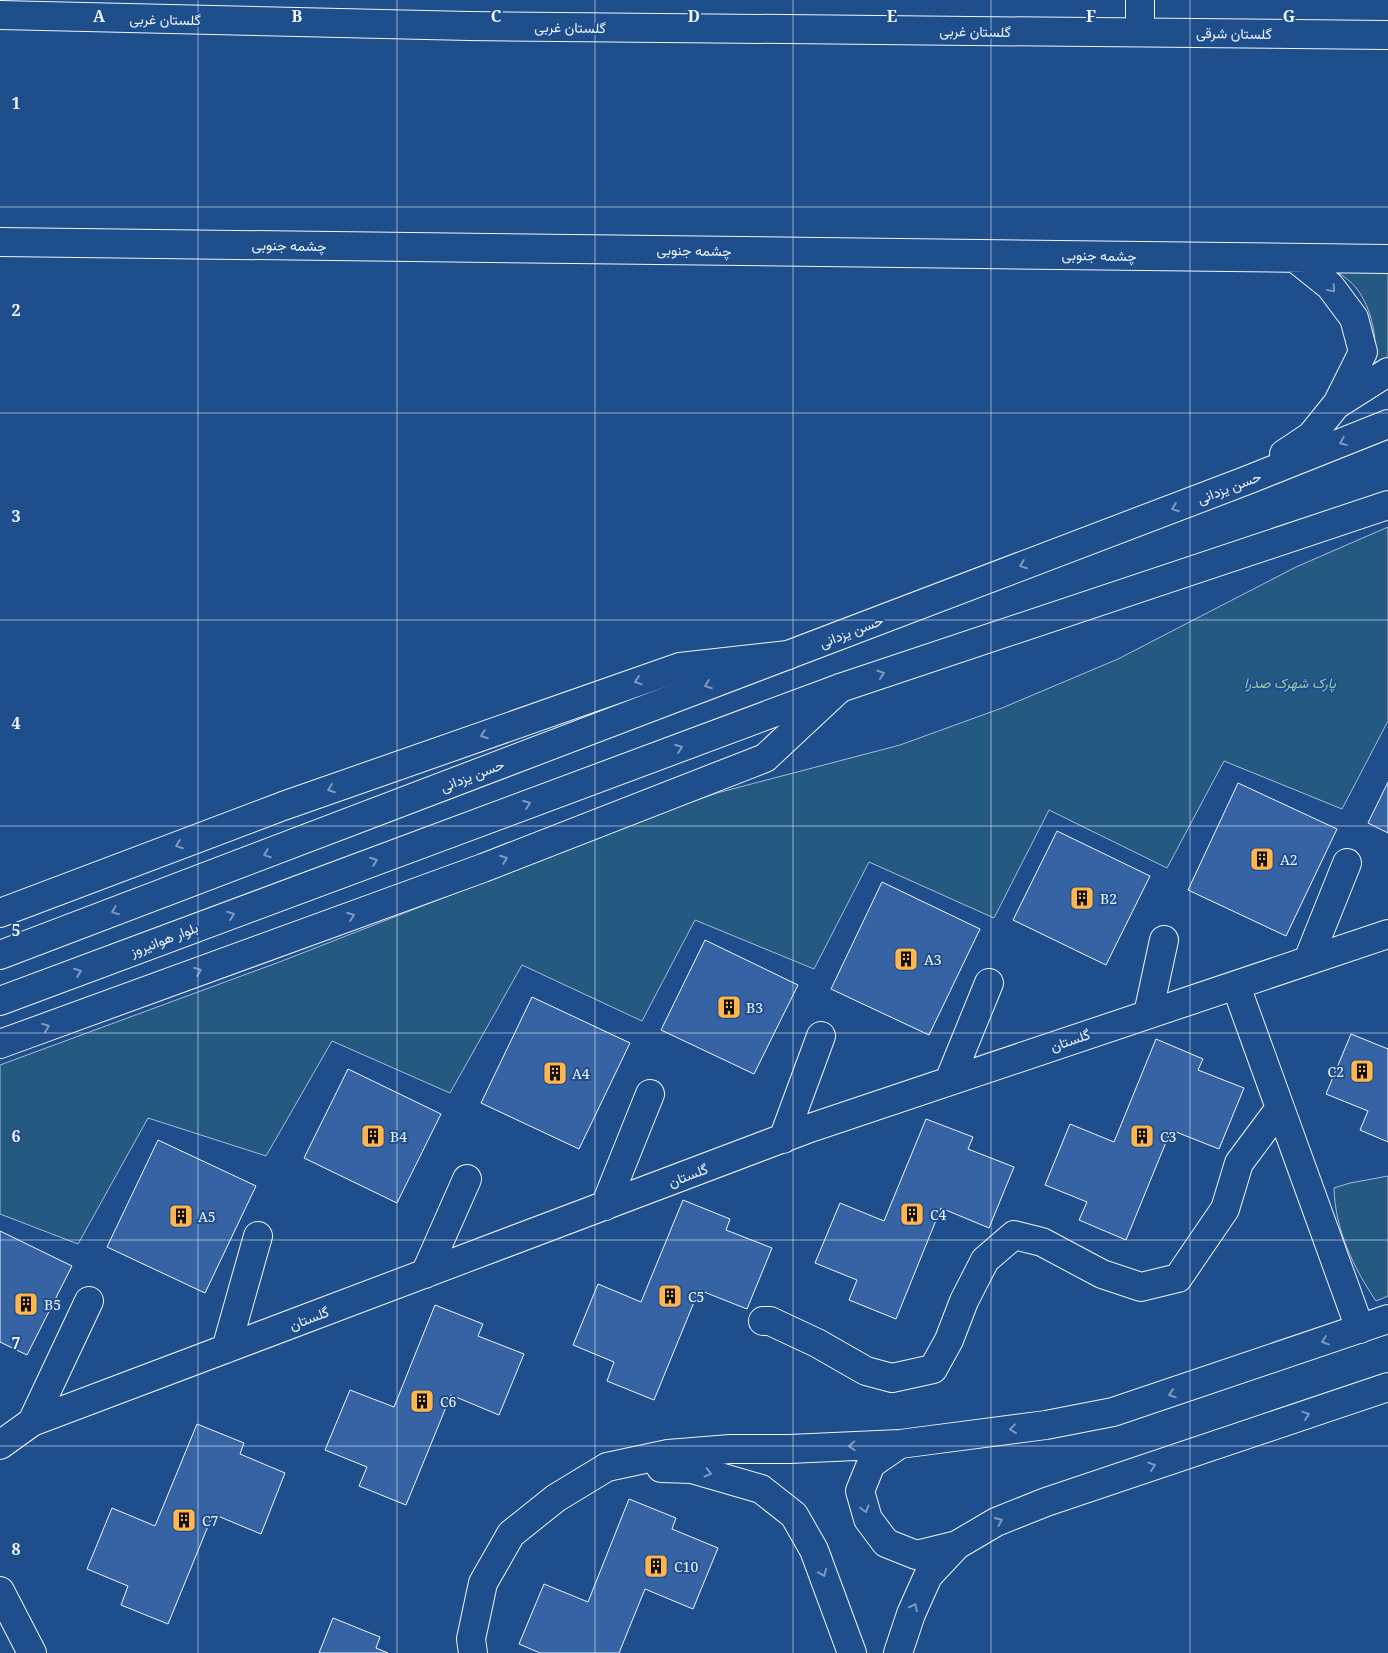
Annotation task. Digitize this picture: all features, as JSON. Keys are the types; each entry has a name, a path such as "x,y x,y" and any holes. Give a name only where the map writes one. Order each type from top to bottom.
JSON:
{"main road":[{"path":"1140,0 1140,32"},
{"name":"گلستان غربی","path":"0,15 459,25 1140,32"},
{"name":"گلستان شرقی","path":"1140,32 1388,35"},
{"name":"چشمه جنوبی","path":"0,242 1388,259"},
{"path":"1245,481 1311,436 1336,405 1363,352 1354,318 1330,286 1295,258"},
{"path":"1336,405 1388,372"},
{"name":"حسن یزدانی","path":"0,955 1245,481 1388,424"},
{"path":"0,1044 483,868 765,758 840,688 1388,505"},
{"path":"0,913 283,806 680,667 788,655"},
{"name":"بلوار هوانیروز","path":"0,1001 840,688"},
{"path":"1308,960 1347,863"},
{"name":"گلستان","path":"0,1445 32,1422 783,1139 949,1081 1388,934"},
{"path":"1148,1014 1164,940"},
{"path":"949,1081 989,983"},
{"path":"1236,986 1360,1329"},
{"path":"783,1139 821,1036"},
{"path":"605,1206 650,1094"},
{"path":"762,1321 770,1321 816,1343 866,1372 892,1378 933,1369 949,1340 964,1301 985,1260 1014,1235 1042,1242 1102,1274 1141,1287 1178,1278 1225,1209 1238,1163 1280,1108"},
{"path":"425,1274 467,1179"},
{"path":"226,1349 258,1236"},
{"path":"32,1422 89,1301"},
{"path":"474,1653 471,1639 483,1583 511,1534 556,1498 607,1467 668,1454 730,1449 900,1444 1046,1425 1113,1412 1388,1320"},
{"path":"898,1653 910,1614 928,1576 957,1545 996,1522 1046,1502 1388,1387"},
{"path":"900,1444 871,1464 860,1491 868,1519 886,1543 916,1555 957,1545"},
{"path":"607,1467 700,1471 761,1490 788,1510 794,1515 814,1550 852,1653"},
{"path":"1,1595 32,1653"}],"green space":[{"path":"1388,270 1388,358 1374,364 1373,325 1367,306 1355,286 1336,271"},
{"name":"پارک شهرک صدرا","path":"1388,527 1388,721 1342,809 1224,761 1167,868 1049,810 994,918 869,862 814,969 695,920 642,1021 522,965 450,1093 332,1041 266,1156 148,1118 78,1244 0,1214 0,1065 282,961 652,816 717,793 900,745 1002,708 1118,659 1296,567"},
{"path":"1388,1176 1388,1296 1376,1301 1360,1275 1347,1247 1338,1218 1334,1188"}],"building":[{"path":"1388,782 1388,833 1368,823"},
{"name":"A2","path":"1238,783 1337,829 1286,936 1188,890"},
{"name":"B2","path":"1057,831 1150,876 1106,965 1013,920"},
{"name":"A3","path":"882,882 980,929 929,1035 831,989"},
{"name":"B3","path":"705,940 798,985 754,1074 661,1030"},
{"name":"A4","path":"532,997 630,1043 579,1149 481,1103"},
{"name":"C2","path":"1351,1034 1388,1049 1388,1142 1360,1130 1368,1111 1326,1094"},
{"name":"C3","path":"1156,1039 1203,1059 1198,1070 1244,1088 1219,1149 1171,1130 1126,1240 1079,1220 1087,1202 1045,1185 1070,1124 1114,1142"},
{"name":"B4","path":"348,1069 441,1114 397,1203 304,1158"},
{"name":"C4","path":"926,1119 973,1137 968,1149 1014,1167 989,1228 941,1208 896,1319 849,1300 857,1280 815,1263 840,1203 884,1221"},
{"name":"A5","path":"158,1140 256,1186 205,1293 107,1247"},
{"name":"C5","path":"683,1200 730,1219 726,1230 772,1248 747,1309 699,1290 654,1400 607,1381 614,1362 573,1345 598,1284 641,1302"},
{"name":"B5","path":"0,1231 72,1266 27,1355 0,1342"},
{"name":"C6","path":"435,1305 483,1324 478,1336 524,1354 499,1415 451,1395 406,1505 359,1486 367,1467 325,1450 350,1390 394,1407"},
{"name":"C7","path":"197,1424 244,1443 240,1454 285,1473 261,1534 213,1514 168,1624 121,1605 128,1586 87,1569 112,1508 155,1526"},
{"name":"C10","path":"629,1499 676,1518 672,1529 718,1548 693,1609 645,1589 619,1653 540,1653 519,1644 544,1584 588,1602"},
{"path":"333,1618 380,1637 376,1648 388,1653 319,1653"}],"place":[{"name":"A2","path":"1262,859"},
{"name":"B2","path":"1082,898"},
{"name":"A3","path":"906,959"},
{"name":"B3","path":"729,1007"},
{"name":"C2","path":"1362,1071"},
{"name":"A4","path":"555,1073"},
{"name":"B4","path":"373,1136"},
{"name":"C3","path":"1142,1136"},
{"name":"C4","path":"912,1214"},
{"name":"A5","path":"181,1216"},
{"name":"C5","path":"670,1296"},
{"name":"B5","path":"26,1304"},
{"name":"C6","path":"422,1401"},
{"name":"C7","path":"184,1520"},
{"name":"C10","path":"656,1566"}]}
